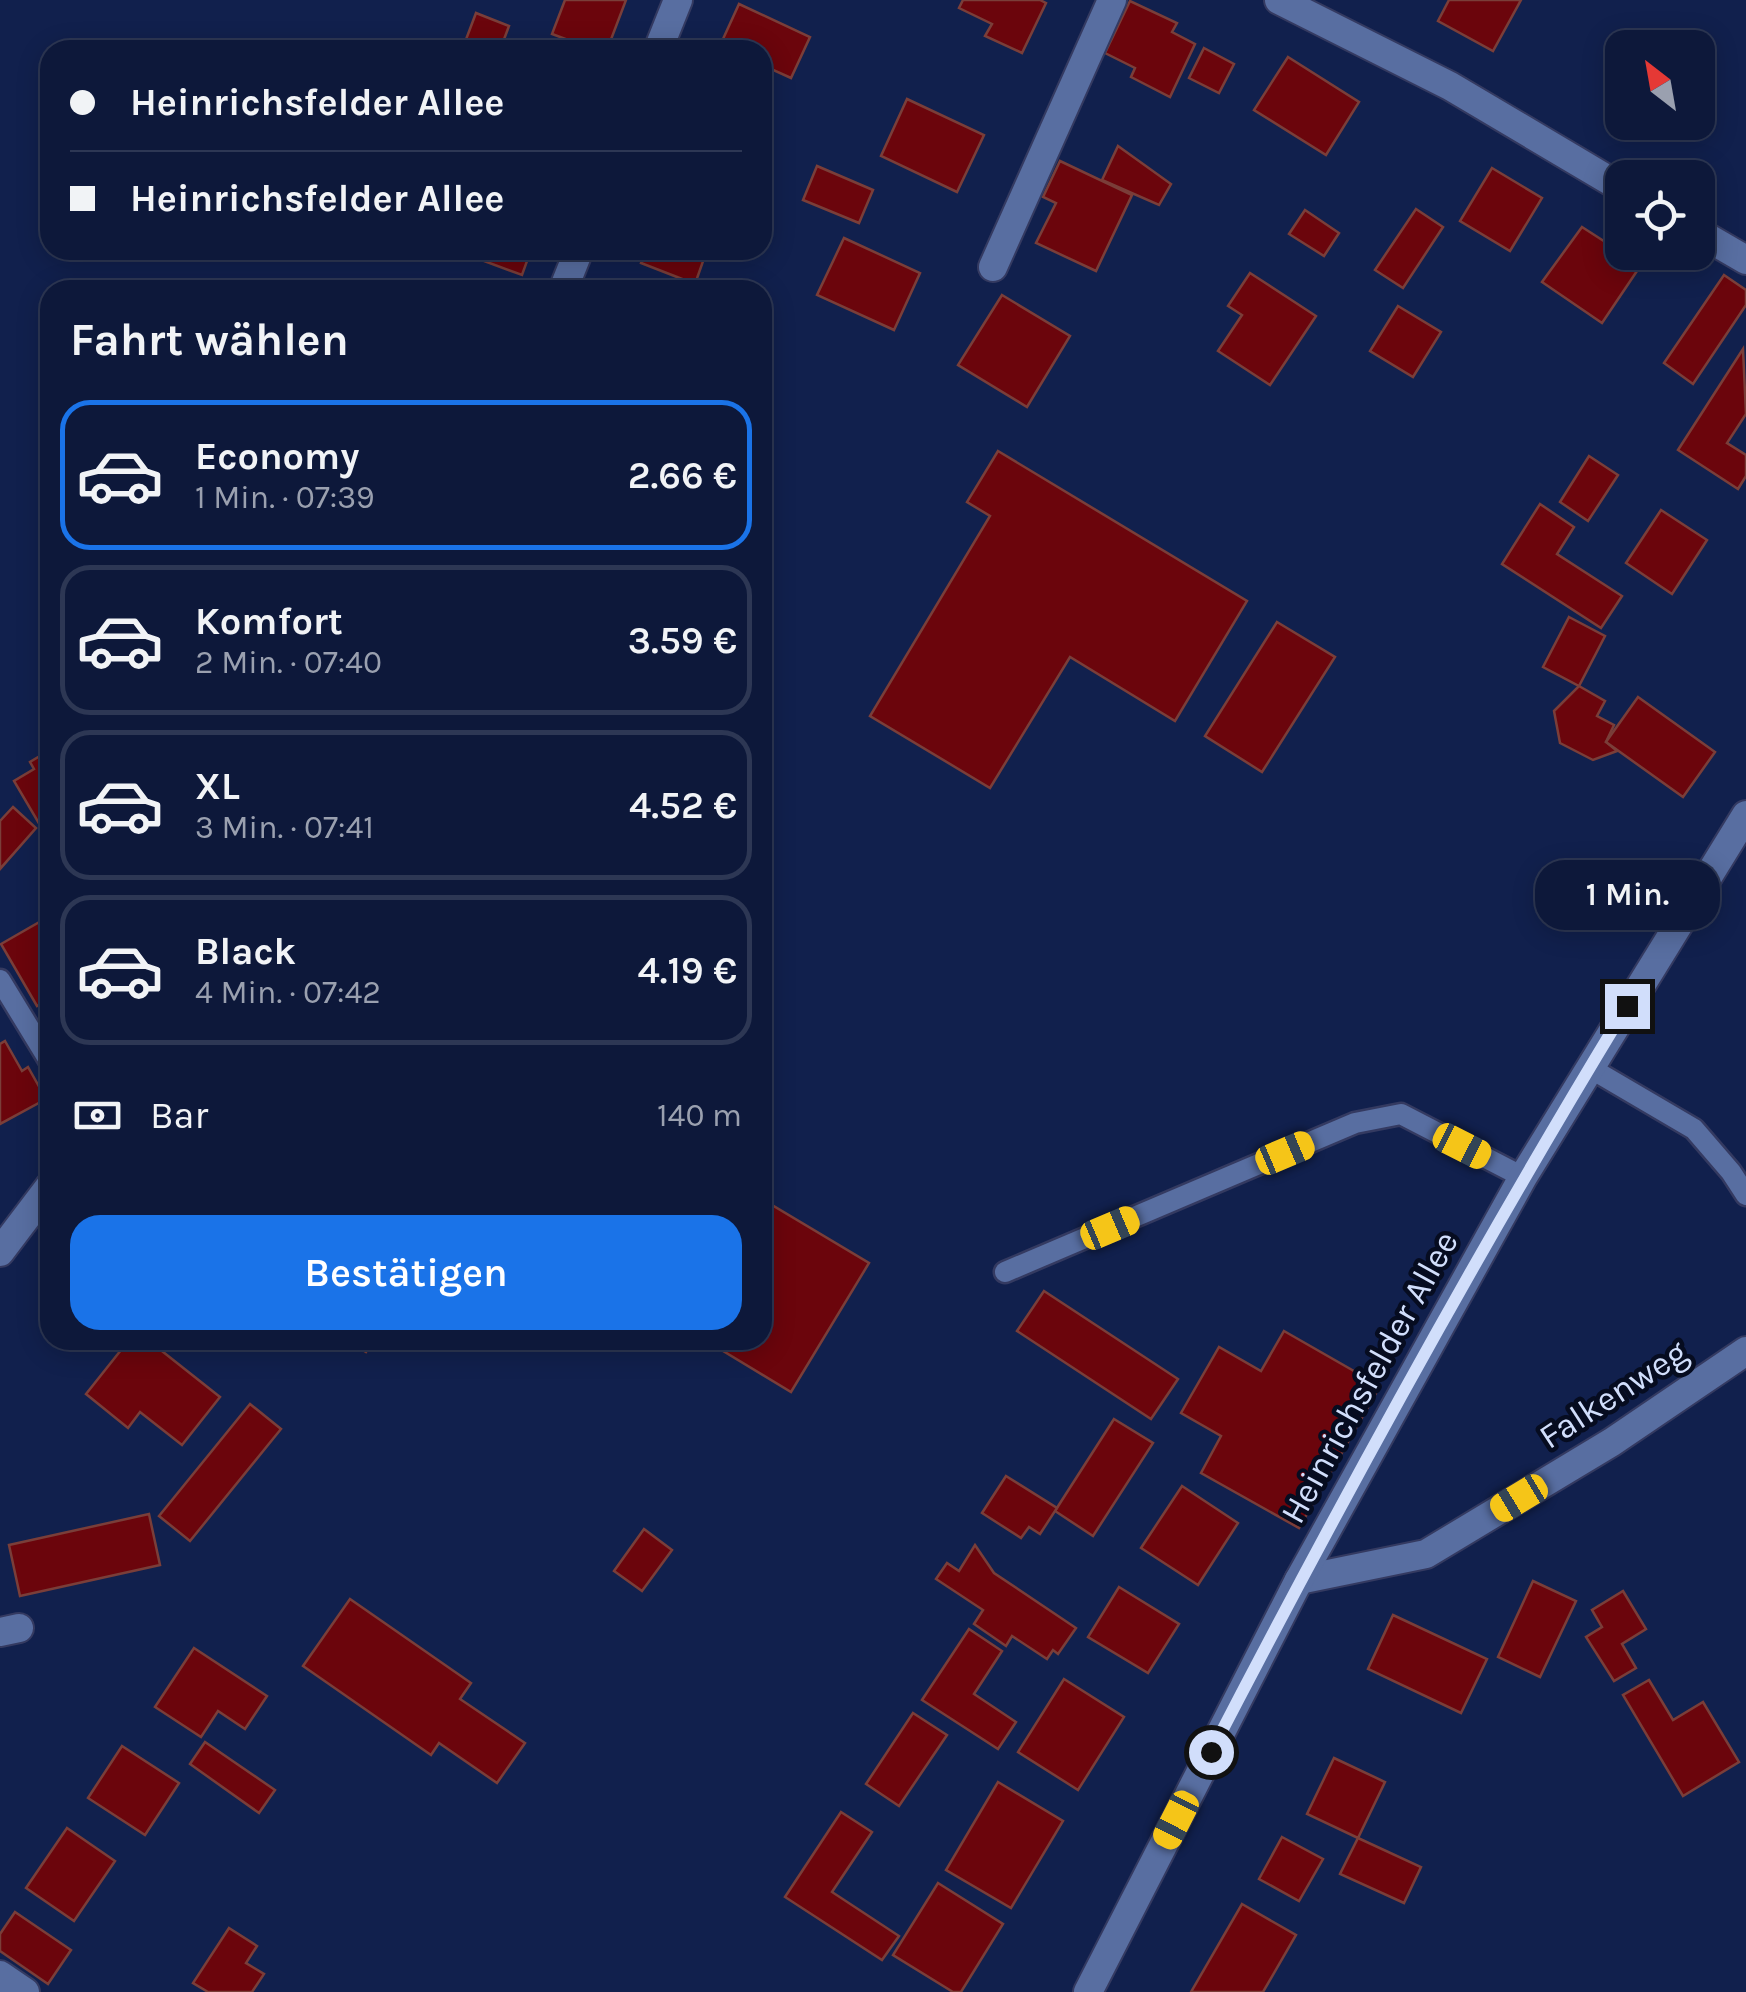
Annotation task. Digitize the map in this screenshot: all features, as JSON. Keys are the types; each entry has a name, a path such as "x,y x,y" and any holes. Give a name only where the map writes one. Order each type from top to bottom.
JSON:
{"street":[{"path":"662,40 678,0"},
{"path":"992,268 1112,0"},
{"path":"1279,0 1450,86 1605,178"},
{"path":"1715,242 1746,260"},
{"name":"Heinrichsfelder Allee","path":"1088,1992 1299,1580 1523,1177 1746,815"},
{"path":"0,1252 40,1199"},
{"name":"Falkenweg","path":"1299,1580 1426,1554 1612,1442 1746,1351"},
{"path":"0,1975 25,1992"}],"lane":[{"path":"0,980 40,1046"},
{"path":"1590,1068 1694,1129 1746,1194"},
{"path":"1005,1272 1356,1124 1401,1114 1523,1177"}],"building":[{"path":"565,0 626,0 611,40 568,40 552,34"},
{"path":"963,0 1046,3 1022,53 985,36 992,24 959,8"},
{"path":"1449,0 1521,0 1493,51 1438,21"},
{"path":"1130,1 1177,23 1172,32 1195,44 1170,97 1131,77 1135,68 1105,53"},
{"path":"739,4 810,37 791,78 772,69 772,40 723,40"},
{"path":"476,13 509,26 504,40 466,40"},
{"path":"1204,48 1234,64 1219,93 1189,78"},
{"path":"1288,57 1359,102 1326,155 1254,110"},
{"path":"907,99 984,135 957,192 881,156"},
{"path":"1118,146 1171,184 1159,205 1102,180"},
{"path":"1060,161 1132,195 1096,271 1036,243 1056,203 1043,197"},
{"path":"817,166 873,190 859,223 803,200"},
{"path":"1492,168 1542,198 1510,251 1460,221"},
{"path":"1416,209 1443,227 1403,288 1375,270"},
{"path":"1305,210 1339,233 1324,256 1289,234"},
{"path":"1582,227 1605,242 1605,270 1638,270 1602,323 1542,282"},
{"path":"844,238 920,273 894,330 817,295"},
{"path":"482,260 527,260 522,275"},
{"path":"703,260 696,280 685,280 641,263"},
{"path":"1250,273 1316,316 1270,385 1218,351 1242,315 1228,306"},
{"path":"1724,275 1746,290 1746,305 1693,384 1664,363"},
{"path":"1002,295 1070,336 1027,407 958,365"},
{"path":"1398,306 1441,332 1413,377 1370,351"},
{"path":"1743,349 1746,414 1727,443 1746,455 1746,476 1738,489 1678,450"},
{"path":"998,451 1247,601 1175,721 1070,657 990,788 870,716 990,516 967,502"},
{"path":"1589,456 1618,475 1588,521 1560,502"},
{"path":"1540,504 1574,527 1557,554 1622,596 1601,628 1502,564"},
{"path":"1661,510 1707,540 1672,594 1626,563"},
{"path":"1569,617 1605,636 1579,686 1543,667"},
{"path":"1277,622 1335,657 1262,772 1205,736"},
{"path":"1579,686 1605,701 1597,716 1614,725 1606,742 1617,751 1593,760 1560,743 1554,711"},
{"path":"1638,697 1715,752 1683,797 1606,742"},
{"path":"40,756 40,825 14,781 34,769 30,762"},
{"path":"13,807 36,828 0,869 0,821"},
{"path":"40,922 40,1004 37,1006 1,944"},
{"path":"5,1041 22,1071 28,1067 40,1088 40,1102 0,1124 0,1044"},
{"path":"772,1205 869,1263 791,1392 722,1350 772,1350"},
{"path":"1044,1291 1178,1379 1151,1419 1017,1331"},
{"path":"1284,1331 1380,1386 1299,1528 1201,1473 1221,1436 1181,1413 1219,1347 1261,1371"},
{"path":"121,1350 161,1350 220,1397 182,1445 140,1412 128,1428 86,1394"},
{"path":"250,1404 281,1429 190,1541 159,1516"},
{"path":"1114,1419 1153,1443 1093,1536 1055,1511"},
{"path":"1006,1476 1057,1508 1040,1534 1029,1527 1021,1538 982,1513"},
{"path":"1182,1486 1238,1523 1198,1585 1141,1548"},
{"path":"149,1514 160,1565 20,1596 9,1545"},
{"path":"644,1529 672,1550 642,1591 614,1571"},
{"path":"975,1545 994,1573 1076,1628 1058,1654 1053,1650 1047,1659 1012,1636 1006,1646 974,1624 983,1610 936,1579 947,1563 959,1571"},
{"path":"1533,1581 1576,1601 1540,1677 1498,1657"},
{"path":"1119,1587 1179,1624 1148,1673 1088,1637"},
{"path":"1623,1591 1646,1629 1622,1644 1636,1668 1614,1681 1586,1637 1602,1627 1592,1610"},
{"path":"350,1599 471,1683 460,1699 525,1743 497,1783 439,1743 431,1755 303,1666"},
{"path":"1393,1615 1487,1659 1461,1713 1368,1669"},
{"path":"969,1629 1002,1651 974,1694 1016,1722 998,1749 922,1700"},
{"path":"194,1648 267,1696 245,1729 218,1711 201,1737 155,1707"},
{"path":"1064,1679 1124,1717 1078,1790 1018,1752"},
{"path":"1649,1680 1673,1720 1703,1702 1739,1762 1683,1796 1623,1695"},
{"path":"913,1713 947,1735 899,1806 866,1784"},
{"path":"205,1742 275,1790 259,1813 190,1764"},
{"path":"122,1746 179,1783 145,1835 88,1798"},
{"path":"1334,1758 1385,1782 1358,1838 1307,1814"},
{"path":"998,1782 1063,1821 1011,1908 946,1870"},
{"path":"841,1812 872,1832 832,1892 899,1936 882,1960 785,1897"},
{"path":"67,1828 115,1861 74,1921 26,1888"},
{"path":"1282,1837 1323,1859 1299,1901 1259,1879"},
{"path":"1358,1838 1421,1867 1404,1903 1340,1874"},
{"path":"938,1883 1003,1924 961,1992 953,1992 893,1955"},
{"path":"1242,1904 1296,1935 1263,1992 1191,1992"},
{"path":"15,1912 71,1950 48,1984 0,1951 0,1934"},
{"path":"229,1928 257,1946 246,1963 264,1974 252,1992 208,1992 193,1983"}],"route":[{"path":"1211,1752 1299,1580 1523,1177 1627,1006"}]}
